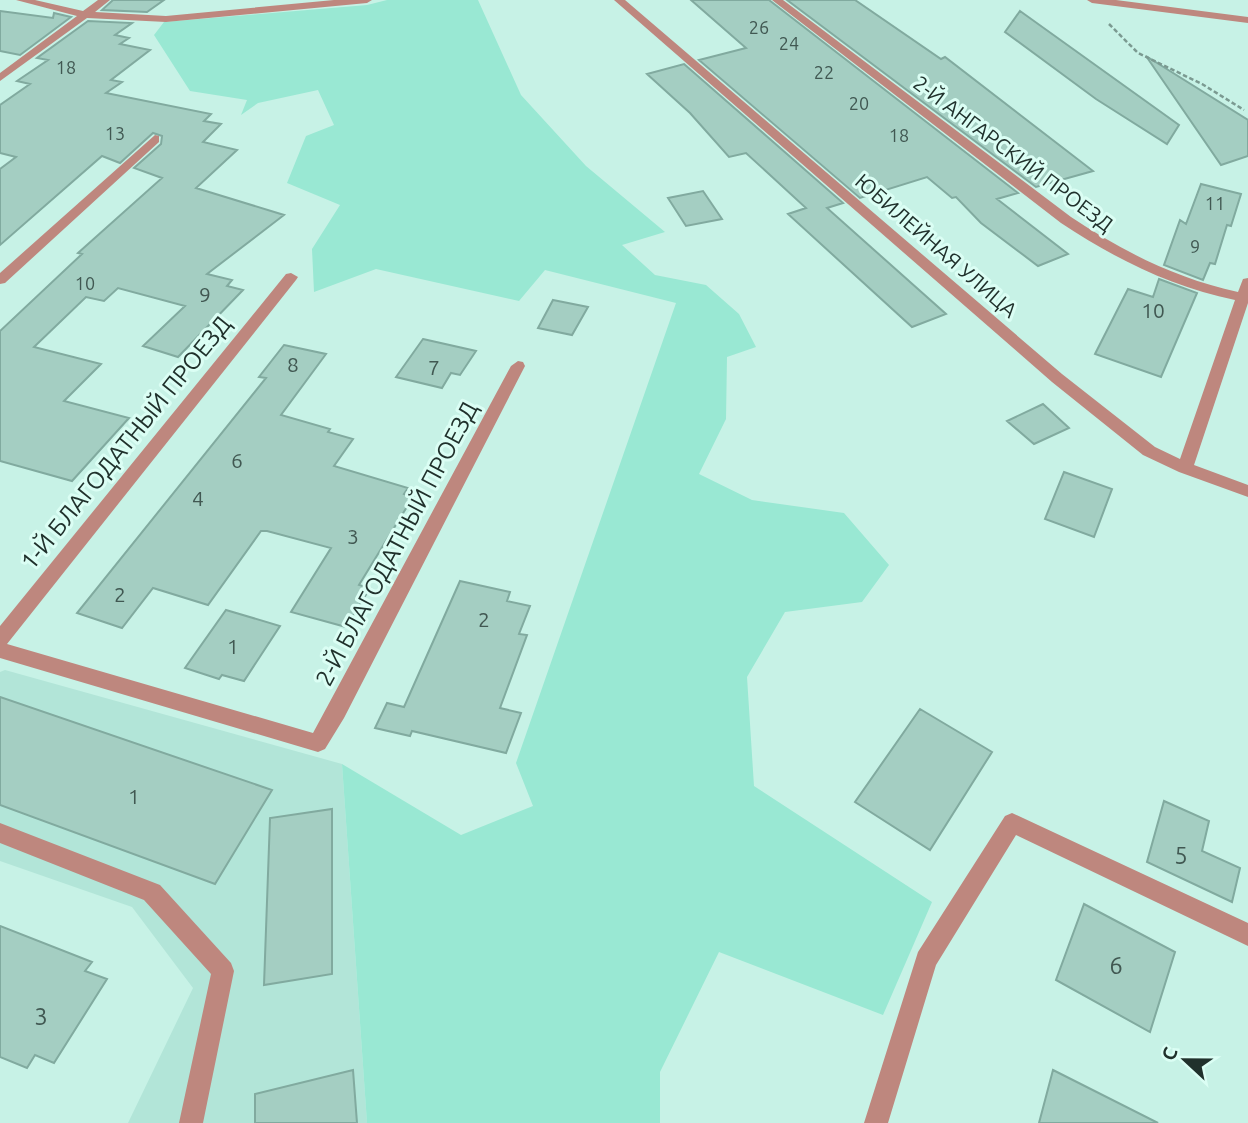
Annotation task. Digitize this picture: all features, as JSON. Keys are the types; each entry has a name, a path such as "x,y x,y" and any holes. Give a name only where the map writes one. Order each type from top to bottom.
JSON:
{"street":[{"path":"21,0 87,15 166,19 368,0"},
{"path":"0,78 106,0"},
{"name":"ЮБИЛЕЙНАЯ УЛИЦА","path":"619,0 1056,378 1149,451 1185,468 1248,491"},
{"name":"2-Й АНГАРСКИЙ ПРОЕЗД","path":"777,0 1066,220 1111,250 1204,289 1246,292"},
{"path":"1092,0 1248,20"},
{"path":"0,280 155,139"},
{"name":"1-Й БЛАГОДАТНЫЙ ПРОЕЗД","path":"0,639 291,277"},
{"path":"1185,468 1246,292"},
{"name":"2-Й БЛАГОДАТНЫЙ ПРОЕЗД","path":"0,650 318,743 337,712 518,366"},
{"path":"876,1123 926,961 1012,823 1248,935"},
{"path":"0,833 152,892 223,971 191,1123"}],"path":[{"path":"1092,0 1116,34 1147,60 1198,81 1244,110"}],"shaded area":[{"path":"387,0 478,0 521,95 586,166 665,232 622,245 655,275 706,285 739,314 756,347 727,357 726,419 699,474 752,500 844,513 889,565 862,602 785,612 747,677 754,786 932,902 883,1015 719,952 660,1072 660,1123 367,1123 342,764 461,835 533,806 516,763 676,303 545,270 519,301 376,269 314,292 312,249 340,205 287,183 306,136 334,125 318,90 258,103 241,115 247,100 190,91 154,35 164,22 367,5"},
{"path":"5,670 342,764 367,1123 128,1123 193,988 132,907 0,861 0,672"}],"building":[{"path":"113,0 164,0 147,12 102,10"},
{"path":"691,0 769,0 1018,193 997,199 1068,254 1038,266 981,223 956,197 952,198 927,177 860,198 699,60 746,48"},
{"path":"787,0 855,0 941,59 945,57 1093,171 1036,187"},
{"path":"0,11 53,18 54,13 71,17 20,55 0,51"},
{"path":"1020,11 1179,125 1167,144 1096,99 1005,32"},
{"path":"88,21 132,23 115,35 129,38 120,44 150,50 111,80 122,82 106,93 211,114 204,121 221,124 203,142 237,150 196,188 284,215 207,274 232,280 227,286 243,290 178,357 143,346 185,306 118,288 104,301 86,297 34,347 101,364 64,401 129,418 72,481 0,461 0,331 82,254 78,253 162,178 134,168 161,144 162,136 153,133 120,163 102,156 0,245 0,169 16,157 0,153 0,105 30,84 17,81 48,60 37,58"},
{"path":"1146,56 1248,120 1248,156 1221,165"},
{"path":"684,64 843,203 827,208 946,314 912,327 788,214 806,208 746,153 729,157 690,113 647,74"},
{"path":"1201,184 1241,194 1231,226 1227,225 1215,264 1210,263 1203,280 1164,265 1180,220 1186,224"},
{"path":"703,191 722,219 686,226 668,198"},
{"path":"1159,279 1197,293 1161,377 1095,354 1128,289 1153,297"},
{"path":"553,300 588,307 572,335 538,328"},
{"path":"423,339 476,351 460,375 451,373 442,388 396,377"},
{"path":"284,345 326,354 281,415 330,429 328,432 353,439 334,466 408,488 404,494 413,497 359,585 370,588 346,627 291,612 331,548 267,531 261,531 208,605 153,588 122,628 77,613 266,378 259,377"},
{"path":"1043,404 1069,428 1034,444 1007,421"},
{"path":"1064,472 1112,489 1094,537 1045,519"},
{"path":"460,581 510,592 507,601 530,606 519,634 527,635 500,708 521,713 506,753 412,731 410,736 375,728 387,703 404,707"},
{"path":"226,610 280,626 244,681 222,675 219,679 185,668"},
{"path":"0,697 272,790 215,884 0,805"},
{"path":"920,709 992,752 930,850 855,802"},
{"path":"1164,801 1209,821 1202,851 1240,868 1232,902 1147,862"},
{"path":"332,809 332,974 264,985 270,818"},
{"path":"1084,904 1175,952 1150,1032 1056,980"},
{"path":"0,926 92,962 85,971 107,979 54,1063 35,1055 27,1068 0,1057"},
{"path":"353,1070 357,1123 255,1123 255,1094"},
{"path":"1053,1070 1158,1123 1039,1123"}]}
